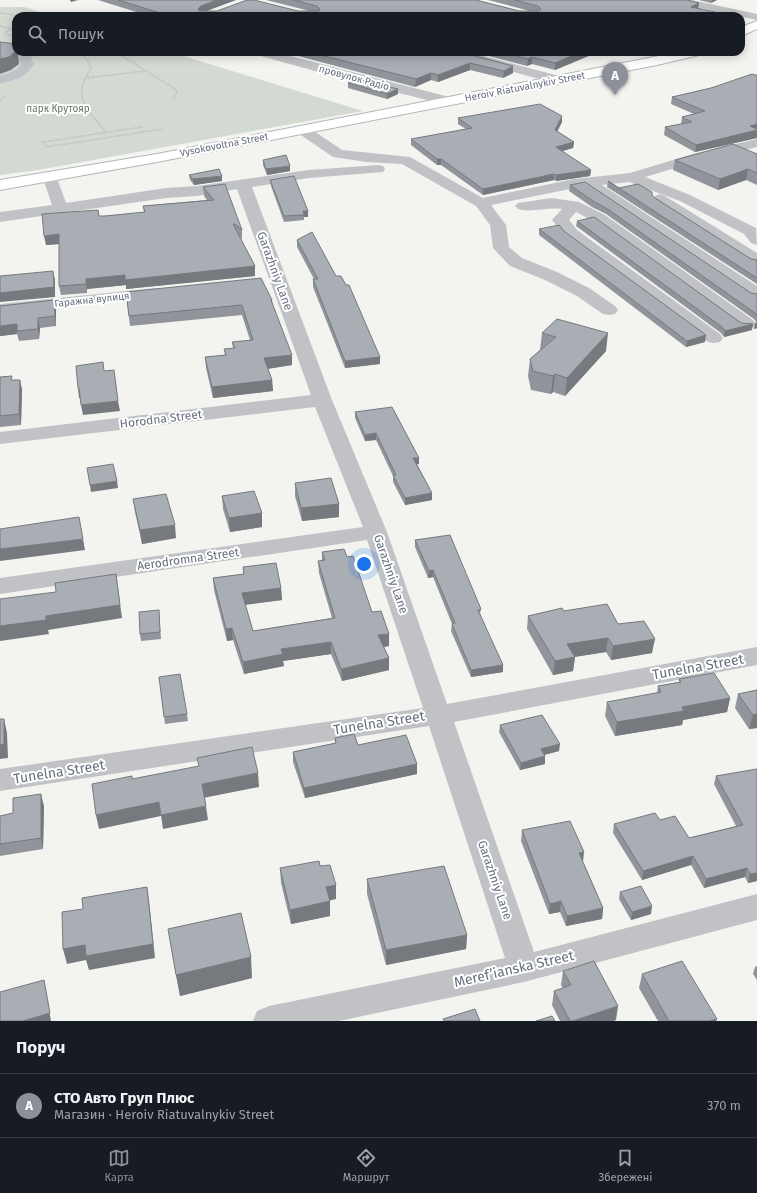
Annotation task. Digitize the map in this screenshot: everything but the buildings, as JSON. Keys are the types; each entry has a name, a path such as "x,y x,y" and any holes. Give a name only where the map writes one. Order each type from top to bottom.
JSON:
{"main road":[{"path":"745,30 757,24"},
{"name":"Heroiv Riatuvalnykiv Street","path":"448,102 671,56"},
{"name":"Vysokovoltna Street","path":"0,186 50,178 448,102"}],"street":[{"path":"678,0 734,12"},
{"path":"745,14 757,17"},
{"name":"провулок Радіо","path":"275,56 367,82 448,102"},
{"path":"469,56 558,80"},
{"path":"0,79 9,78 25,69 28,64 24,60 26,58"},
{"path":"303,130 338,154 366,158 405,160 484,202 501,208 551,203 574,205 599,218 747,324"},
{"path":"484,202 574,183 631,178 698,157 757,143"},
{"path":"0,216 61,209 166,193 197,191 309,174 381,169 401,172 433,192"},
{"path":"50,178 61,209"},
{"path":"631,178 685,198 750,231 757,240"},
{"path":"588,182 757,294"},
{"name":"Garazhniy Lane","path":"243,184 271,281 376,532 524,968"},
{"path":"648,191 757,260"},
{"path":"484,202 498,225 501,248 516,262 551,276 583,292 609,310"},
{"path":"574,205 560,220 571,233 714,338"},
{"name":"Гаражна вулиця","path":"0,310 171,292"},
{"name":"Horodna Street","path":"0,438 322,400"},
{"name":"Aerodromna Street","path":"0,586 376,532"},
{"name":"Tunelna Street","path":"0,780 439,714 757,656"},
{"name":"Meref’ianska Street","path":"269,1021 524,968 757,907"}],"path":[{"path":"0,13 12,15"},
{"path":"0,26 12,29"},
{"path":"12,29 7,31 5,34 12,36"},
{"path":"83,56 88,60 92,67 82,89 82,95 92,114 106,132"},
{"path":"122,56 175,89 177,93 173,99"},
{"path":"86,78 145,71"},
{"path":"142,127 43,142 46,147 163,129"}],"green space":[{"name":"парк Крутояр","path":"0,7 24,7 40,12 12,12 12,56 183,56 363,111 38,170 0,175"}],"place":[{"name":"СТО Авто Груп Плюс","path":"615,95"}]}
